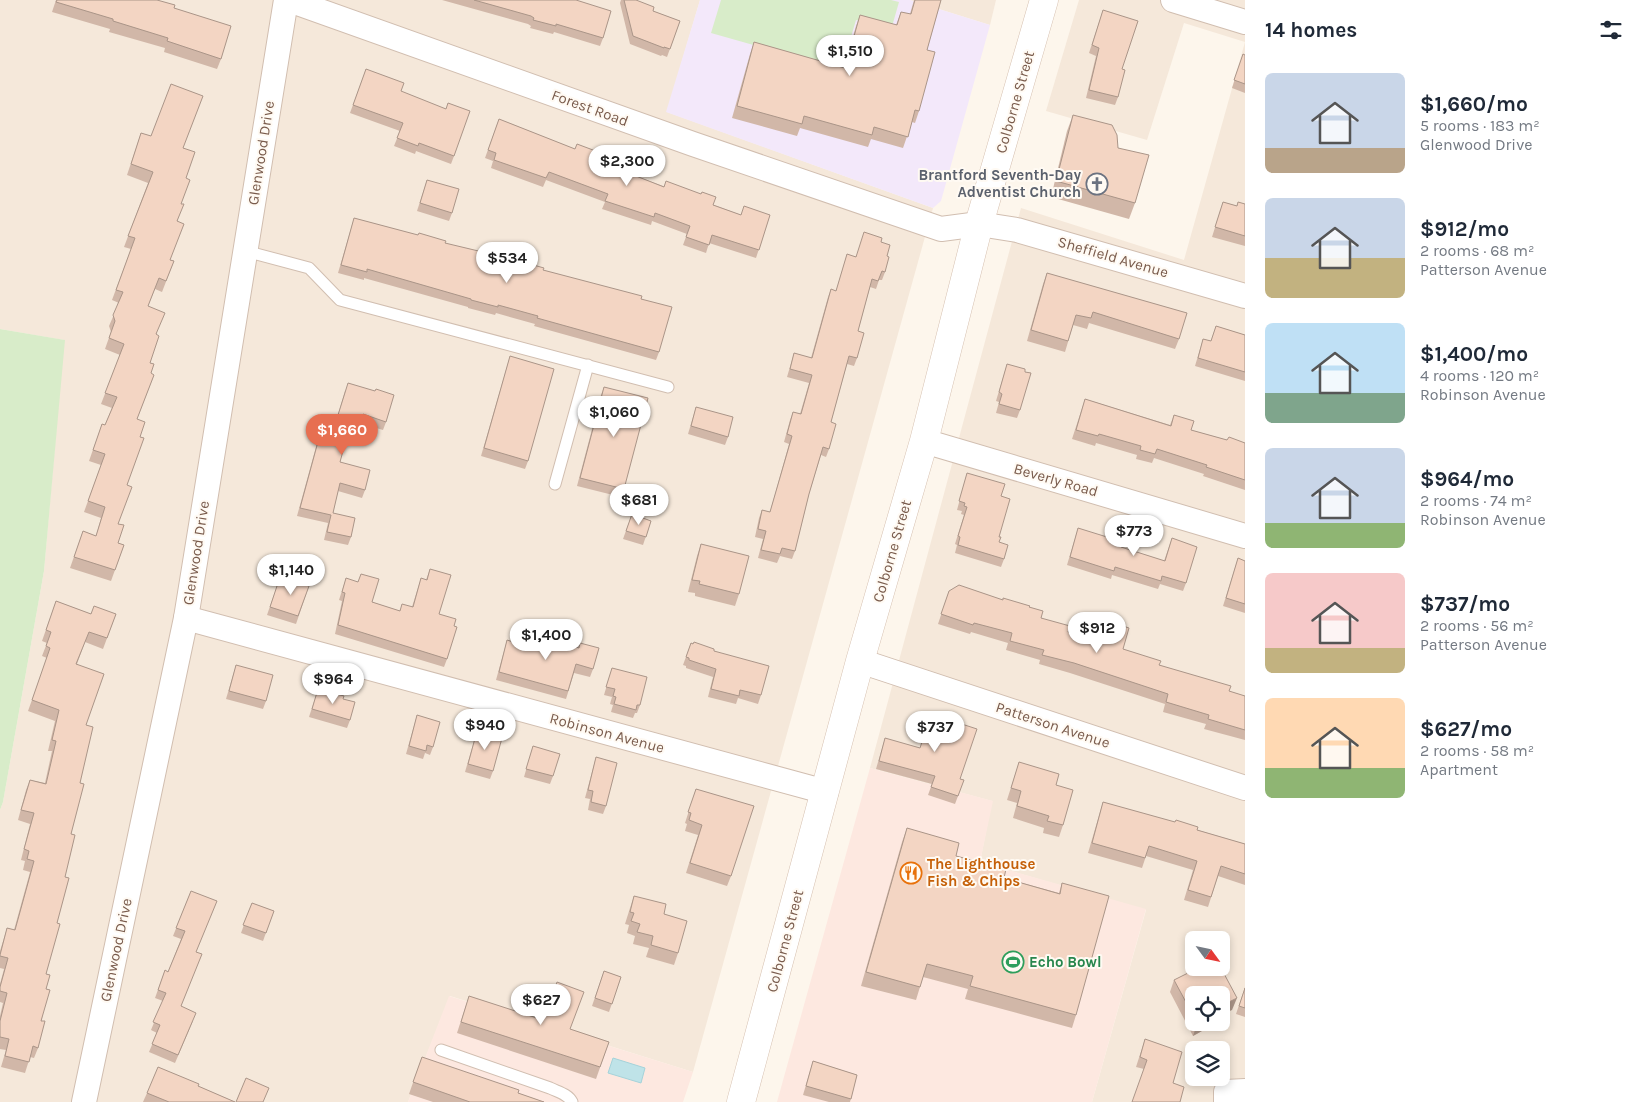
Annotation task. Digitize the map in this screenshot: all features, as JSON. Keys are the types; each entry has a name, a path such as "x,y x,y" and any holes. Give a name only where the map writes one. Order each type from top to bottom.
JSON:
{"main road":[{"name":"Colborne Street","path":"741,1102 860,661 924,441 979,224 1044,0"}],"street":[{"name":"Forest Road","path":"287,0 693,144 941,228 979,224"},
{"name":"Glenwood Drive","path":"84,1102 186,618 287,0"},
{"path":"1173,0 1245,22"},
{"name":"Sheffield Avenue","path":"979,224 1017,230 1245,296"},
{"name":"Beverly Road","path":"924,441 1245,536"},
{"name":"Robinson Avenue","path":"186,618 826,792"},
{"name":"Patterson Avenue","path":"860,661 1245,788"},
{"path":"1226,1102 1226,1092 1245,1091"}],"lane":[{"path":"245,251 309,268 340,300 668,387"},
{"path":"555,484 588,366"},
{"path":"441,1050 550,1088 564,1094 572,1102"}],"shaded area":[{"path":"0,0 700,0 667,112 933,208 693,1072 450,996 408,1102 0,1102 0,810 3,802 44,571 64,340 0,329"},
{"path":"700,0 910,0 990,25 941,201 933,208 666,112"},
{"path":"910,0 996,0 990,25"},
{"path":"1079,0 1245,0 1245,42 1184,23 1147,140 1046,111"},
{"path":"1245,42 1245,1102 1092,1102 1146,910 980,862 992,801 870,768 1021,208 1184,260"},
{"path":"870,768 993,801 980,862 1146,909 1092,1102 777,1102"},
{"path":"449,996 693,1072 683,1102 408,1102"}],"green space":[{"path":"721,0 891,0 899,2 891,30 856,20 836,88 831,67 711,33"},
{"path":"0,329 65,340 44,571 3,802 0,810"}],"water":[{"path":"613,1058 645,1068 641,1083 608,1073"}],"building":[{"path":"57,0 157,0 175,5 174,8 231,26 221,59 167,41 168,38 113,21 113,19 56,2"},
{"path":"474,0 576,0 611,11 603,38 556,24 556,26 533,20 534,18 531,16"},
{"path":"624,0 636,0 654,7 653,11 680,21 670,49 633,36"},
{"path":"915,0 941,0 927,50 935,52 919,111 915,110 908,137 874,127 872,135 804,116 802,124 737,106 754,42 845,68 860,15 897,25 901,12 911,14"},
{"path":"1103,10 1138,21 1122,69 1125,70 1118,97 1089,90 1099,48 1092,45"},
{"path":"1243,54 1245,55 1245,84 1234,80"},
{"path":"366,69 404,83 401,91 446,109 448,103 470,111 454,156 419,143 418,146 397,138 403,123 353,105"},
{"path":"171,84 203,96 183,148 195,152 186,178 190,180 181,204 184,204 177,221 184,224 170,260 174,261 166,281 159,278 148,306 165,313 156,334 159,336 150,363 154,364 151,373 154,375 137,419 145,422 140,437 144,438 127,485 132,487 118,524 124,525 118,543 124,545 115,570 74,557 83,531 96,536 105,507 88,501 105,454 93,450 102,424 105,425 117,397 105,393 124,344 109,338 115,321 113,315 123,292 116,290 135,238 128,236 153,172 131,164 141,133 151,136"},
{"name":"Brantford Seventh-Day Adventist Church","path":"1073,115 1112,125 1117,135 1118,148 1149,155 1135,203 1056,181"},
{"path":"499,119 575,149 577,144 601,153 599,159 637,172 636,176 664,187 666,181 701,194 702,192 716,197 713,205 741,215 744,206 770,215 759,250 712,235 709,245 686,237 690,226 655,213 654,217 605,201 608,194 549,172 546,178 494,160 496,153 488,150"},
{"path":"427,180 459,189 452,213 420,203"},
{"path":"1223,202 1237,206 1238,202 1245,204 1245,236 1215,227"},
{"path":"354,218 418,235 419,233 446,241 445,243 516,260 544,268 543,270 642,296 641,299 672,307 659,352 537,318 538,316 471,300 367,269 367,272 341,265"},
{"path":"864,232 882,238 881,242 890,245 887,256 889,257 885,272 882,271 878,281 872,279 858,331 864,333 857,358 849,356 831,422 836,424 829,449 823,447 795,551 782,548 780,554 761,550 766,531 758,529 762,510 770,512 792,436 787,434 793,412 801,414 812,375 790,369 794,353 812,358 831,289 836,291 847,254 856,257"},
{"path":"1047,273 1187,313 1179,339 1093,312 1091,318 1076,315 1068,341 1031,330"},
{"path":"1216,326 1245,335 1245,372 1198,358 1203,339 1211,341"},
{"path":"510,356 554,369 528,461 484,448"},
{"path":"1007,364 1025,369 1025,372 1031,373 1020,410 999,404 1002,394 999,392"},
{"path":"348,383 394,395 386,422 363,414 360,425 351,422 340,462 370,470 365,490 340,483 333,513 355,518 351,537 327,532 331,515 300,508 322,427 333,431"},
{"path":"604,387 648,398 624,489 580,478"},
{"path":"1085,399 1171,426 1174,415 1194,421 1191,430 1227,440 1229,437 1245,443 1245,480 1206,467 1207,465 1157,449 1155,454 1140,450 1141,446 1099,434 1098,436 1076,430"},
{"path":"696,407 733,417 728,437 691,426"},
{"path":"967,473 1005,484 1001,496 1010,499 999,537 1001,537 999,542 1008,545 1004,559 958,545 960,537 958,536 967,507 964,506 965,503 959,501"},
{"path":"632,514 651,521 646,537 626,531"},
{"path":"1078,528 1123,542 1121,547 1165,561 1172,538 1197,547 1186,583 1162,576 1161,581 1115,567 1114,571 1070,557"},
{"path":"701,544 749,556 739,594 699,584 700,581 692,580"},
{"path":"1238,558 1245,561 1245,604 1226,598"},
{"path":"430,569 451,575 439,614 456,619 454,626 457,627 447,659 338,625 345,593 342,592 346,578 358,582 361,574 379,579 372,602 400,611 402,604 413,607 421,578 427,580"},
{"path":"292,574 307,579 305,585 309,586 298,616 270,607 278,583 288,587"},
{"path":"959,585 1043,611 1041,618 1070,626 1068,632 1108,643 1114,623 1129,628 1123,649 1161,661 1159,665 1231,686 1229,691 1245,696 1245,730 1208,719 1209,715 1166,702 1168,694 1074,663 1042,655 1044,650 1010,641 1012,633 974,623 973,625 941,614 949,591"},
{"path":"56,601 91,614 94,606 116,614 107,638 89,632 76,664 104,674 86,725 93,727 80,783 84,784 71,834 75,835 65,877 69,878 57,923 60,924 46,974 50,975 46,989 50,990 41,1021 45,1021 38,1048 33,1046 29,1062 5,1056 9,1039 0,1037 0,1021 7,993 0,991 0,987 8,958 0,955 7,928 15,930 34,861 27,859 29,851 24,849 34,813 21,810 30,780 46,784 56,741 52,740 59,710 32,700 50,648 46,646 51,632 46,630"},
{"path":"514,636 552,647 554,640 579,648 580,643 599,648 593,669 576,664 568,691 499,672 507,640 513,642"},
{"path":"694,642 714,649 714,651 769,666 761,695 740,690 739,696 711,689 716,669 689,660 686,657 691,643 693,644"},
{"path":"236,665 273,675 266,701 229,691"},
{"path":"612,668 647,677 640,705 637,705 636,710 614,704 616,697 613,696 615,689 606,687"},
{"path":"318,689 344,696 343,699 355,702 350,720 312,709"},
{"path":"931,714 977,729 960,779 964,780 958,796 931,787 935,776 879,761 885,738 920,748"},
{"path":"417,715 440,722 433,747 427,745 426,751 409,746"},
{"path":"477,731 502,738 493,771 468,764"},
{"path":"533,746 560,754 553,776 526,769"},
{"path":"596,757 617,763 606,806 591,802 593,791 588,790"},
{"path":"1019,762 1059,774 1056,785 1073,790 1063,825 1047,821 1049,816 1017,806 1021,791 1011,788"},
{"path":"696,789 754,806 731,876 690,863 702,825 689,820 691,813 688,812"},
{"path":"1103,802 1175,822 1176,820 1198,827 1197,830 1245,844 1245,874 1221,866 1211,897 1188,890 1197,861 1149,846 1145,858 1092,843"},
{"path":"907,828 959,843 956,856 1006,869 1004,878 1060,894 1062,883 1109,896 1076,1015 970,986 973,976 927,964 920,987 866,972"},
{"path":"191,891 217,901 196,952 202,954 181,1006 196,1013 178,1055 152,1044 160,1025 153,1022 166,993 158,990 165,970 168,972 185,931 176,928"},
{"path":"634,896 666,904 664,914 687,921 678,953 651,945 653,936 637,932 640,924 631,921 634,913 630,912"},
{"path":"252,903 274,911 266,933 243,925"},
{"path":"604,971 621,977 612,1004 595,998"},
{"path":"1185,974 1225,976 1237,998 1230,1002 1230,986 1185,986 1185,1000 1174,980"},
{"path":"557,982 584,992 570,1029 609,1042 600,1067 461,1022 469,996 543,1020"},
{"path":"1245,988 1245,1008 1239,1006"},
{"path":"1145,1039 1182,1052 1173,1083 1184,1087 1180,1102 1132,1102 1147,1060 1140,1057"},
{"path":"422,1057 519,1090 518,1093 544,1102 470,1102 413,1082"},
{"path":"813,1061 857,1075 851,1099 806,1086"},
{"path":"158,1067 235,1102 169,1102 147,1093"},
{"path":"246,1078 269,1088 263,1102 236,1102"}],"place":[{"name":"Brantford Seventh-Day Adventist Church","path":"1097,184"},
{"name":"The Lighthouse Fish & Chips","path":"911,873"},
{"name":"Echo Bowl","path":"1013,962"}]}
